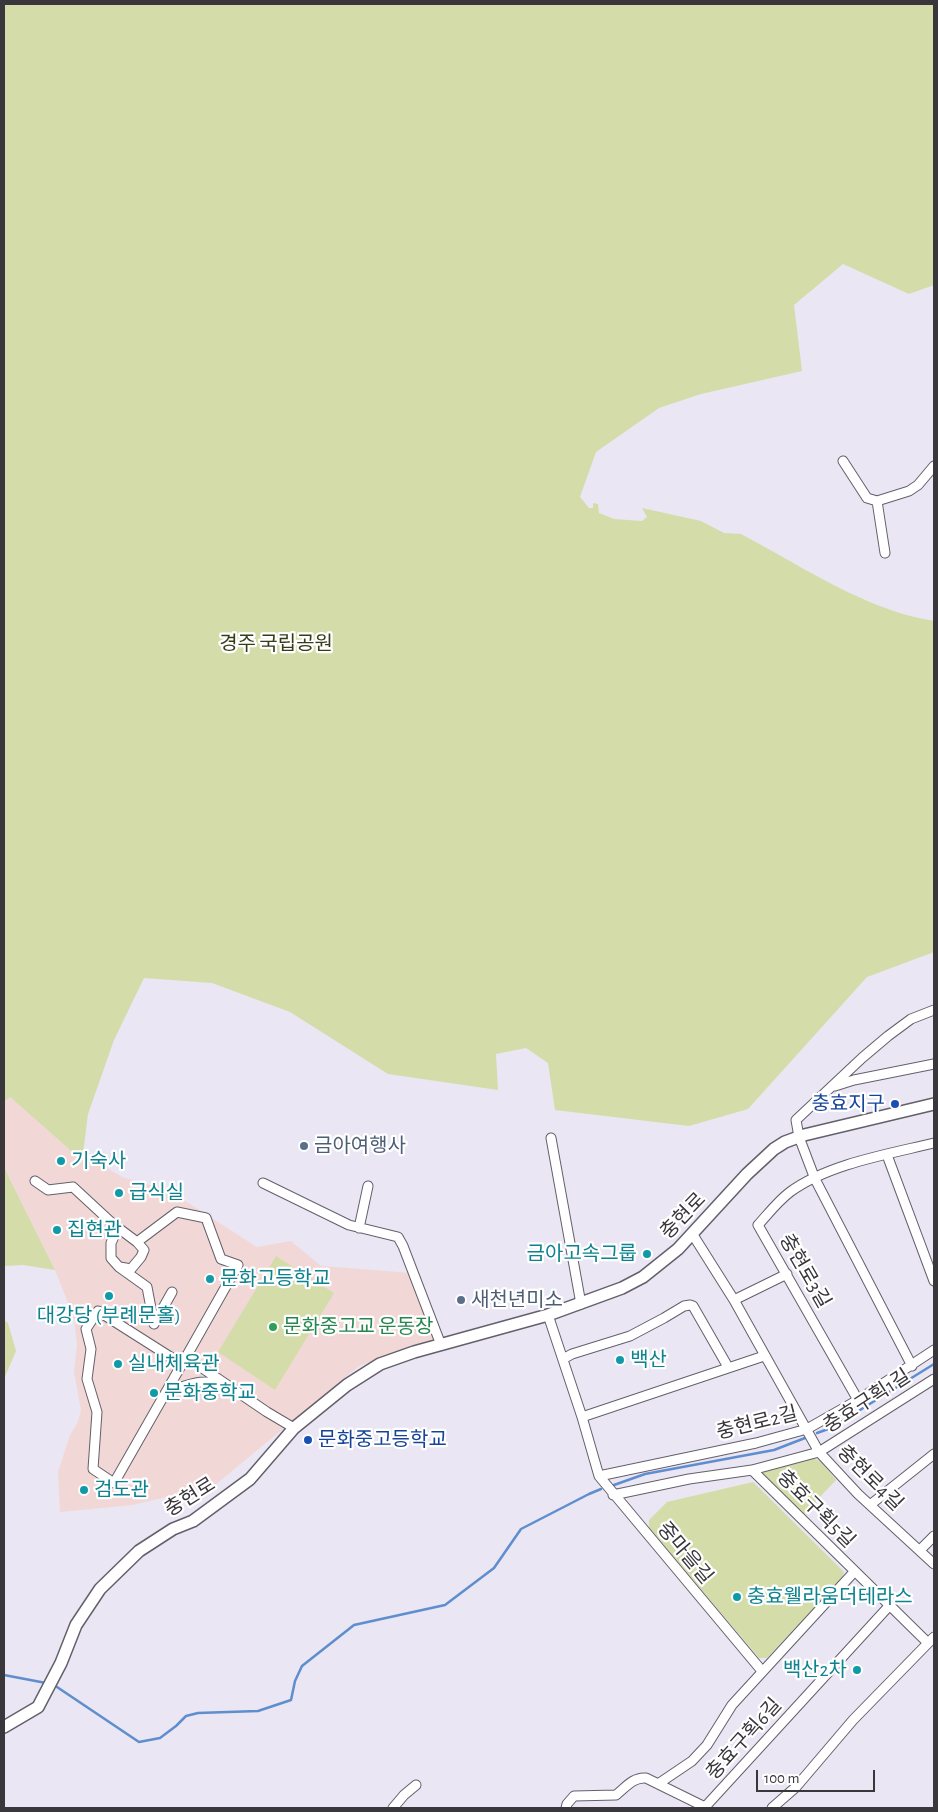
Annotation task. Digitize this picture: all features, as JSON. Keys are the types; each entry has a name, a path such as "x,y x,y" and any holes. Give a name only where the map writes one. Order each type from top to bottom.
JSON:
{"street":[{"path":"843,461 867,498 878,501 909,492 918,485 934,466"},
{"path":"878,501 885,553"},
{"path":"912,1366 815,1179 799,1137 796,1120 862,1058 901,1026 911,1019 934,1010"},
{"path":"830,1088 854,1080 934,1064"},
{"name":"충현로","path":"4,1727 38,1707 51,1684 76,1625 100,1589 139,1551 173,1529 194,1521 250,1478 294,1428 347,1385 380,1364 548,1315 622,1288 642,1277 678,1249 693,1235 747,1174 785,1142 934,1104"},
{"path":"551,1138 581,1304"},
{"name":"충현로3길","path":"858,1400 758,1225 789,1192 834,1169 934,1144"},
{"path":"887,1155 934,1281"},
{"path":"35,1181 48,1190 73,1187 118,1228 137,1242 144,1250 141,1257 131,1269 119,1267"},
{"path":"263,1183 349,1225 398,1237 441,1345"},
{"path":"360,1228 368,1186"},
{"path":"137,1242 178,1212 206,1218 221,1259 238,1265 186,1357 166,1393 114,1483 92,1469 96,1412 87,1379 91,1349 86,1329 98,1311 172,1358 186,1357 294,1428"},
{"path":"118,1228 111,1243 111,1258 119,1267 147,1287 154,1324 172,1292"},
{"name":"충현로4길","path":"693,1235 734,1300 764,1356 808,1429 819,1452 870,1505 934,1564"},
{"path":"734,1300 787,1274"},
{"path":"563,1359 572,1354 630,1336 690,1304 693,1306 728,1367"},
{"name":"중마을길","path":"548,1315 582,1417 599,1476 762,1672"},
{"name":"충현로2길","path":"599,1476 756,1443 808,1429 858,1400 934,1350"},
{"path":"582,1417 764,1356"},
{"name":"충효구획1길","path":"613,1495 689,1479 752,1470 819,1452 934,1379"},
{"path":"166,1393 190,1383 218,1383 238,1392"},
{"path":"870,1505 934,1454"},
{"name":"충효구획5길","path":"752,1470 854,1572 931,1640"},
{"path":"920,1550 934,1536"},
{"name":"충효구획5길","path":"762,1672 854,1572"},
{"name":"충효구획6길","path":"706,1808 890,1605"},
{"path":"772,1808 796,1787 853,1720 931,1640"},
{"path":"658,1784 692,1761 708,1745 732,1704 762,1672"},
{"path":"566,1808 574,1796 616,1795 635,1779 646,1778 706,1808"},
{"path":"392,1808 416,1785"}],"shaded area":[{"path":"10,1097 78,1157 83,1154 122,1177 168,1190 257,1247 291,1241 321,1266 411,1273 433,1339 359,1366 215,1485 133,1505 60,1512 58,1472 70,1435 78,1422 81,1410 74,1372 77,1345 74,1318 55,1270 4,1166 4,1102"}],"green space":[{"name":"경주 국립공원","path":"4,4 934,4 934,285 909,294 843,264 794,305 802,371 701,394 659,408 596,452 580,497 589,508 593,508 593,503 598,504 599,513 614,519 642,521 647,517 642,508 701,521 724,533 741,534 859,597 908,615 934,621 934,952 867,977 748,1109 689,1126 555,1110 548,1063 526,1048 496,1054 498,1090 388,1074 290,1012 212,983 144,978 114,1040 88,1114 83,1154 78,1157 10,1097 4,1102"},
{"path":"4,1166 55,1270 23,1265 4,1266"},
{"name":"문화중고교 운동장","path":"276,1256 334,1293 275,1390 218,1352"},
{"path":"4,1320 8,1323 16,1351 4,1379"},
{"path":"812,1457 821,1462 836,1480 803,1515 760,1473"},
{"path":"753,1482 844,1572 842,1578 767,1658 759,1658 649,1528 649,1520 667,1502"}],"waterway":[{"path":"817,1433 831,1428 934,1364"},
{"path":"614,1485 645,1474 774,1450 805,1438"},
{"path":"54,1685 139,1742 160,1738 186,1716 198,1713 258,1711 291,1700 295,1681 302,1666 354,1625 445,1605 494,1568 521,1529 601,1489"},
{"path":"4,1675 46,1683"}],"place":[{"name":"충효지구","path":"895,1104"},
{"name":"금아여행사","path":"304,1146"},
{"name":"기숙사","path":"61,1161"},
{"name":"급식실","path":"119,1193"},
{"name":"집현관","path":"57,1230"},
{"name":"금아고속그룹","path":"647,1254"},
{"name":"문화고등학교","path":"210,1279"},
{"name":"대강당 (부례문홀)","path":"109,1296"},
{"name":"새천년미소","path":"461,1300"},
{"name":"문화중고교 운동장","path":"273,1327"},
{"name":"백산","path":"620,1360"},
{"name":"실내체육관","path":"118,1364"},
{"name":"문화중학교","path":"154,1393"},
{"name":"문화중고등학교","path":"308,1440"},
{"name":"검도관","path":"84,1490"},
{"name":"충효웰라움더테라스","path":"737,1597"},
{"name":"백산2차","path":"857,1670"}]}
